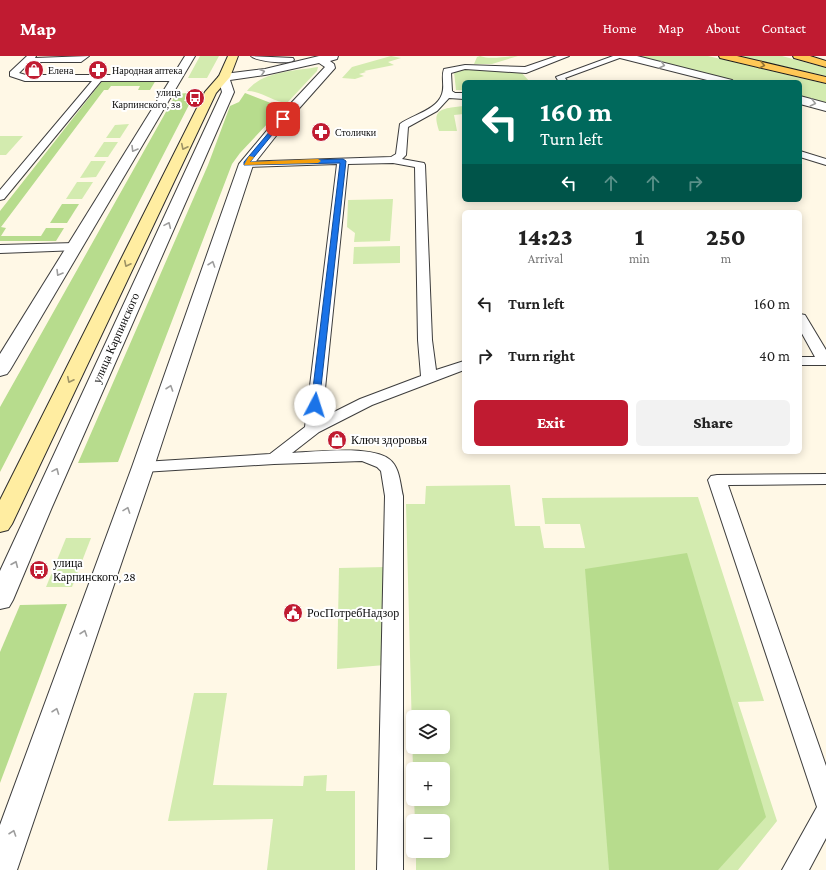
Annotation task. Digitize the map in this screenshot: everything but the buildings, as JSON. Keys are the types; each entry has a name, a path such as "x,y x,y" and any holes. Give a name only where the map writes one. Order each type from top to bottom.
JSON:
{"main road":[{"path":"724,56 826,80"},
{"path":"798,56 826,64"}],"street":[{"path":"0,370 190,56"},
{"name":"улица Карпинского","path":"0,524 211,92 224,77 233,56"},
{"path":"0,870 143,467 246,164 283,119 330,68 328,63 315,60 278,60 256,56"},
{"path":"224,77 248,76 338,56"},
{"path":"624,56 720,80"},
{"name":"улица Карпинского","path":"0,600 40,507 228,92 224,77"},
{"path":"802,101 826,107"}],"lane":[{"path":"85,56 81,60 30,58 13,74 24,78 177,78"},
{"path":"393,160 401,155 403,126 437,108 447,92 447,71 465,67 526,70 554,58 565,56"},
{"path":"563,80 560,76 621,56"},
{"path":"526,70 533,78"},
{"path":"0,197 100,78"},
{"path":"447,92 453,96 462,96"},
{"path":"802,155 826,162"},
{"path":"246,164 393,160 420,165 425,340 429,378"},
{"path":"313,429 343,161"},
{"path":"0,249 75,247"},
{"path":"802,321 826,361"},
{"path":"802,361 826,361"},
{"path":"274,458 313,429 366,402 462,366"},
{"path":"143,467 274,458 364,456 383,463 391,480 394,496 390,870"},
{"path":"826,479 717,480 826,801"},
{"path":"795,870 826,814"}],"green space":[{"path":"200,56 219,56 207,78 188,78"},
{"path":"391,56 401,58 388,62 394,65 364,71 366,72 359,74 364,76 355,79 342,78 352,67"},
{"path":"518,56 492,64 474,64 477,57 494,58"},
{"path":"635,56 708,56 826,84 826,103 802,97 802,80 734,80"},
{"path":"739,56 782,56 826,68 826,76"},
{"path":"318,67 317,71 287,103 277,101 252,91 247,91 253,84 261,79 289,71"},
{"path":"467,69 520,71 528,80 462,80 462,90 456,90 454,72"},
{"path":"103,80 156,80 150,90 138,90 140,86 111,86 108,90 104,90 1,227 6,228 1,236 41,236 46,228 64,228 56,241 0,241 0,211"},
{"path":"188,93 184,101 191,101 0,472 0,407 176,94"},
{"path":"245,93 276,105 285,105 240,153 232,164 118,462 78,463 208,165 230,106 239,102"},
{"path":"462,106 462,114 454,115 457,131 439,131 436,119 437,115 442,110"},
{"path":"129,124 120,138 106,138 115,125"},
{"path":"0,136 23,136 6,155 0,155"},
{"path":"104,142 118,142 108,157 94,157"},
{"path":"91,161 106,161 96,177 80,178"},
{"path":"77,182 93,182 82,199 66,199"},
{"path":"393,199 390,241 354,242 355,233 347,227 348,200"},
{"path":"62,204 79,204 67,223 50,223"},
{"path":"400,246 400,263 353,264 354,247"},
{"path":"510,485 515,526 540,526 544,548 585,548 580,524 545,524 542,498 698,497 764,701 738,702 777,821 738,870 416,870 416,858 450,858 450,814 415,814 414,806 450,806 450,762 413,762 413,754 450,754 450,710 411,710 406,504 425,504 426,486"},
{"path":"66,538 91,538 72,587 46,587"},
{"path":"687,553 766,817 718,870 609,870 585,569"},
{"path":"386,567 385,665 337,669 339,568"},
{"path":"67,604 0,783 0,652 20,605"},
{"path":"194,693 227,693 213,785 303,786 304,776 327,775 326,791 355,791 355,870 267,870 273,819 168,821"}],"slow traffic":[{"path":"251,157 246,164 265,162 318,161"}],"place":[{"name":"Елена","path":"34,70"},
{"name":"Народная аптека","path":"98,70"},
{"name":"улица Карпинского, 38","path":"195,98"},
{"name":"Столички","path":"321,132"},
{"name":"Ключ здоровья","path":"337,440"},
{"name":"улица Карпинского, 28","path":"39,570"},
{"name":"РосПотребНадзор","path":"293,613"}],"route":[{"path":"283,119 259,146 246,164 265,162 343,161 315,405"}]}
